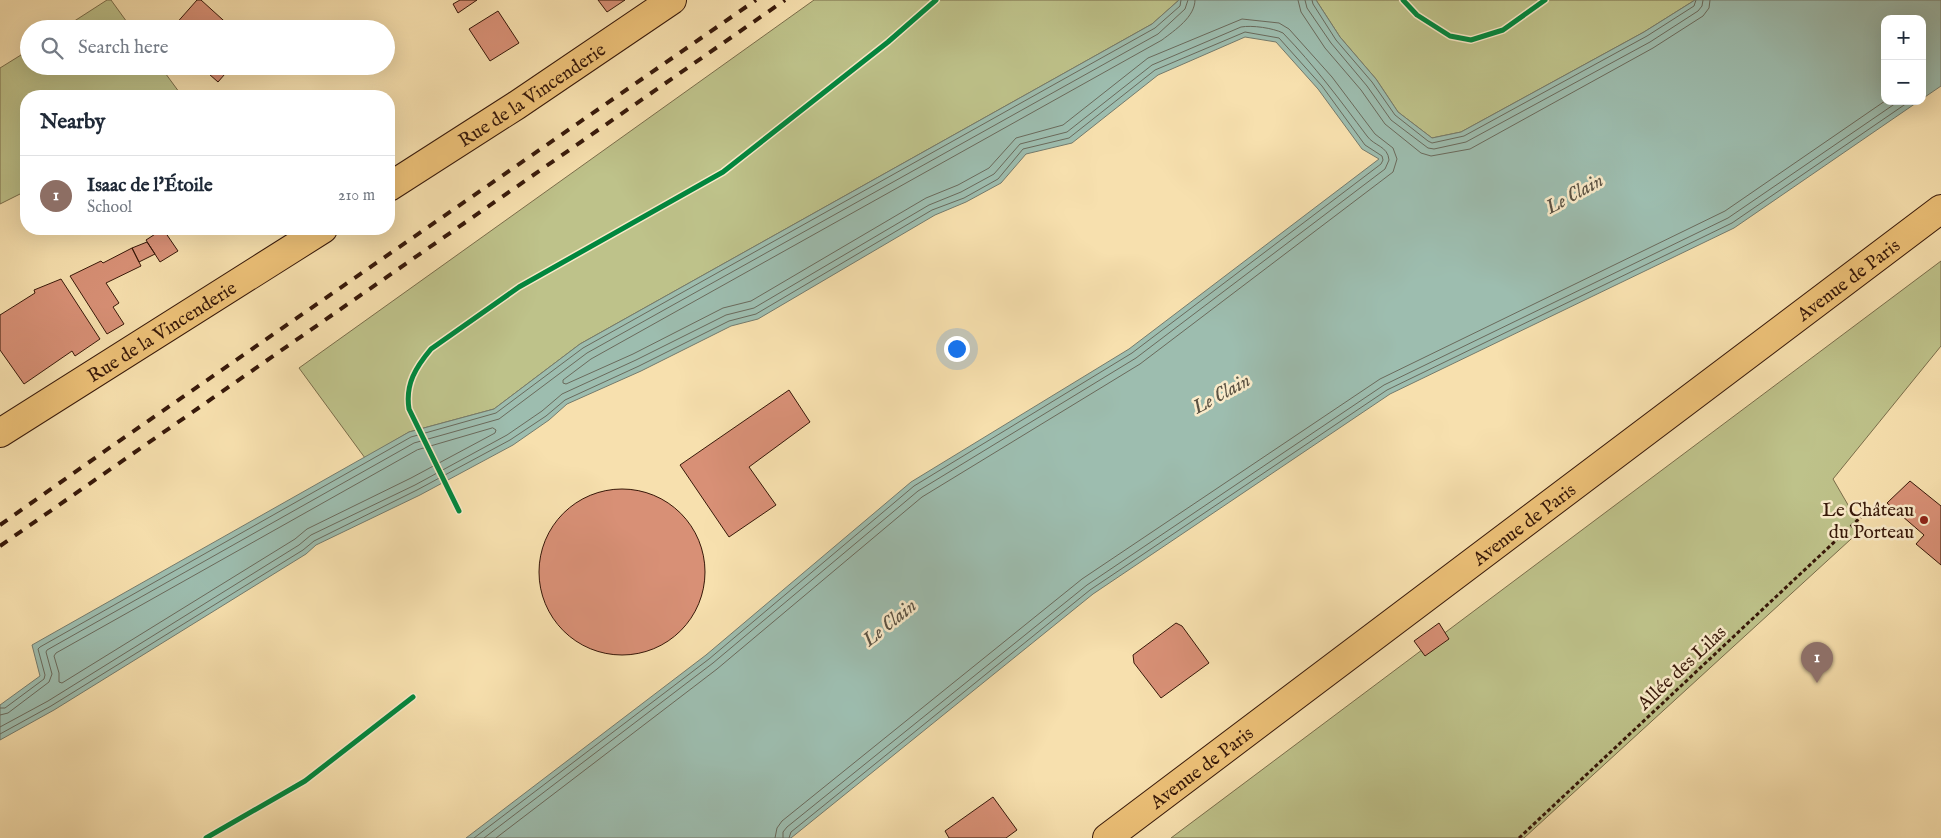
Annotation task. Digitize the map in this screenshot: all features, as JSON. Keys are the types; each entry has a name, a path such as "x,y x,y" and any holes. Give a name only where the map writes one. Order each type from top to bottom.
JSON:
{"main road":[{"name":"Rue de la Vincenderie","path":"395,183 517,105 672,0"},
{"name":"Avenue de Paris","path":"1107,838 1941,209"},
{"name":"Rue de la Vincenderie","path":"0,433 314,235"}],"green space":[{"path":"107,0 111,0 125,20 76,20"},
{"path":"814,0 1179,0 1152,24 580,344 494,409 409,432 365,458 299,368"},
{"path":"1316,0 1695,0 1644,32 1461,132 1432,138 1398,112 1376,79 1340,37"},
{"path":"20,56 20,75 167,75 178,90 20,90 20,194 0,204 0,68"},
{"path":"1941,261 1941,346 1833,479 1862,529 1524,838 1171,838"}],"water":[{"name":"Le Clain","path":"1179,0 1316,0 1340,37 1376,79 1398,112 1432,138 1461,132 1644,32 1695,0 1941,0 1941,86 1926,96 1926,15 1881,15 1881,105 1913,105 1734,228 1390,394 1093,594 791,838 466,838 706,655 911,482 1129,349 1379,159 1362,149 1318,89 1276,42 1245,37 1158,75 1072,143 1026,154 1001,183 966,202 935,215 758,319 731,326 641,371 567,404 549,420 513,445 420,495 316,545 306,554 54,710 0,740 0,705 40,676 32,645 409,432 494,409 580,344 1152,24"}],"building":[{"path":"197,0 201,0 223,20 179,20"},
{"path":"460,0 477,0 458,13 453,4"},
{"path":"598,0 625,0 607,12"},
{"path":"498,11 519,43 490,61 469,29"},
{"path":"210,75 224,75 218,82"},
{"path":"154,235 167,235 178,251 160,262 146,240"},
{"path":"147,242 155,254 139,262 132,248"},
{"path":"132,248 141,266 106,283 119,303 113,307 124,324 107,334 70,276 101,261 103,263"},
{"path":"61,279 100,339 75,356 72,351 24,384 0,350 0,315 35,293 34,290"},
{"path":"789,390 810,422 749,467 776,505 729,537 680,465"},
{"name":"Le Château du Porteau","path":"1910,481 1941,506 1941,565 1916,544 1924,535 1887,503"},
{"path":"614,489 630,489 654,495 681,513 699,540 705,572 699,604 681,631 654,649 630,655 614,655 590,649 569,636 558,625 545,604 539,580 539,564 545,540 558,519 569,508 590,495"},
{"path":"1176,623 1182,626 1209,663 1161,698 1134,663 1133,655"},
{"path":"1439,623 1449,639 1425,656 1414,641"},
{"path":"993,797 1017,830 1006,838 949,838 945,831"}],"railway":[{"path":"0,525 756,0"},
{"path":"0,546 785,0"}],"cycle path":[{"path":"459,511 409,409 410,384 416,369 431,349 519,287 723,172 888,42 936,0"},
{"path":"1403,0 1417,15 1450,36 1471,40 1503,30 1545,0"},
{"path":"206,838 305,781 413,697"}],"place":[{"name":"Le Château du Porteau","path":"1924,520"},
{"name":"Isaac de l'Étoile","path":"1817,683"}]}
